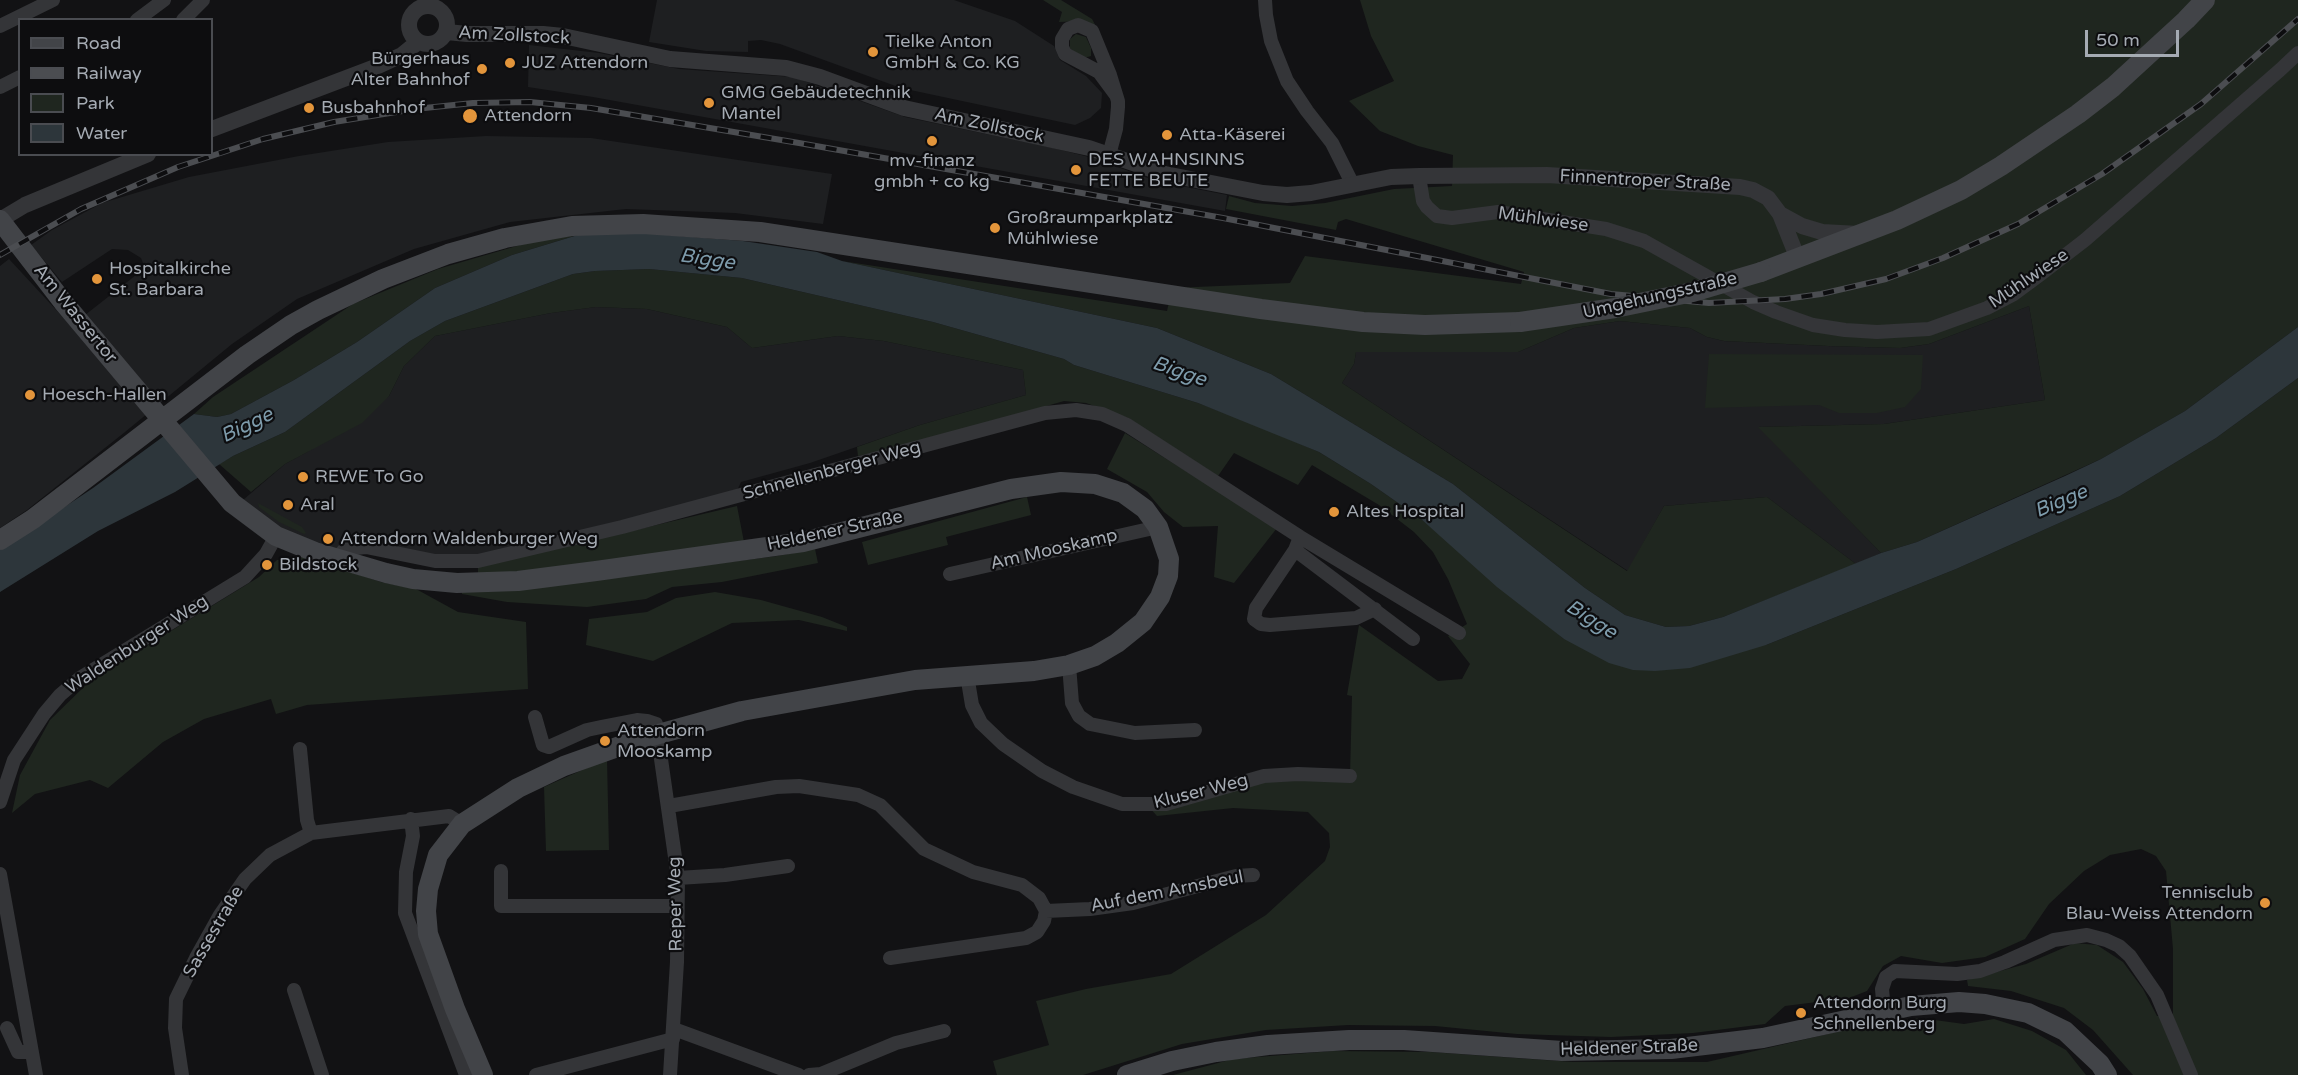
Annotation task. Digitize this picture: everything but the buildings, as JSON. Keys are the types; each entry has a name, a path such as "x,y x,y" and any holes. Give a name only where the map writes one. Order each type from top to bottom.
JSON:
{"main road":[{"path":"1798,259 1897,220 1961,190 2036,143 2113,87 2205,0"},
{"name":"Am Wassertor","path":"0,220 63,302 216,487 238,508 276,536"},
{"name":"Umgehungsstraße","path":"0,540 33,519 164,422 269,339 338,299 448,254 505,238 572,226 643,224 760,232 1261,309 1364,322 1425,325 1520,322 1605,310 1693,292 1798,259"},
{"name":"Heldener Straße","path":"276,536 338,558 413,579 457,583 518,581 802,542 1011,489 1061,482 1095,484 1123,493 1145,509 1158,527 1169,559 1168,576 1160,597 1143,622 1117,644 1095,656 1070,665 1034,671 915,680 742,711 657,734 564,766 518,788 462,824 438,855 428,889 427,923 428,934 451,998 483,1075"},
{"name":"Heldener Straße","path":"1127,1075 1172,1061 1216,1052 1349,1040 1404,1040 1562,1051 1671,1049 1763,1038 1911,1006 1959,1002 1985,1004 2028,1013 2065,1031 2094,1058 2107,1075"}],"street":[{"path":"0,26 53,0"},
{"path":"140,18 164,0"},
{"path":"185,18 203,0"},
{"path":"1265,0 1271,41 1287,81 1332,143 1353,185"},
{"path":"213,129 378,66 402,55 418,42 440,41 447,32 446,16 432,3 413,13 409,23 411,33 418,42"},
{"path":"1109,155 1118,118 1116,96 1094,34 1088,28 1078,25 1072,27 1065,32 1061,44 1065,54 1099,72 1116,96"},
{"name":"Am Zollstock","path":"447,32 563,36 670,59 786,69 820,77 904,108 1071,144 1165,174 1263,192 1287,195 1353,185"},
{"path":"1074,60 1097,63 1100,55 1099,46"},
{"name":"Mühlwiese","path":"1419,176 1426,207 1437,216 1452,218 1498,212 1606,229 1644,241 1754,302 1813,325 1877,332 1929,329 1987,308 2014,294 2041,274 2085,240 2298,53"},
{"path":"0,87 18,78"},
{"path":"0,220 25,205 115,161 139,156"},
{"name":"Finnentroper Straße","path":"1353,185 1390,177 1547,176 1732,186 1754,190 1768,198 1780,214 1798,259"},
{"path":"1780,214 1802,226 1822,232 1859,234"},
{"name":"Schnellenberger Weg","path":"338,558 345,549 366,548 435,561 478,561 622,527 1064,409 1088,411 1127,424 1297,543 1413,639"},
{"name":"Am Mooskamp","path":"950,574 1158,527"},
{"name":"Waldenburger Weg","path":"0,802 14,760 44,714 60,695 80,678 245,577 266,554 276,536"},
{"path":"1297,543 1257,608 1254,619 1261,624 1356,618 1376,609"},
{"name":"Schnellenberger Weg","path":"1297,543 1459,633"},
{"path":"1070,665 1072,703 1079,716 1090,724 1134,733 1195,730"},
{"name":"Kluser Weg","path":"967,675 972,705 981,723 1003,744 1042,771 1073,787 1122,804 1167,804 1264,776 1298,774 1350,776"},
{"path":"535,717 543,745 549,747 587,730 637,720 656,724 657,734"},
{"name":"Reper Weg","path":"657,734 678,878 678,962 670,1075"},
{"path":"300,749 307,820 311,833"},
{"path":"669,806 776,787 799,786 858,795 879,806 924,849 973,872 1022,885 1039,898 1046,911 1044,921 1037,932 1026,938 890,958"},
{"name":"Sassestraße","path":"182,1075 175,1028 176,999 220,915 245,879 270,855 311,833 449,816 462,824"},
{"path":"411,819 413,836 406,872 405,913 466,1075"},
{"path":"678,878 725,875 788,866"},
{"path":"501,871 501,906 678,906"},
{"path":"0,874 36,1075"},
{"name":"Auf dem Arnsbeul","path":"1046,911 1090,909 1133,903 1236,876 1253,875"},
{"path":"1884,1011 1882,989 1886,977 1895,971 1957,974 1980,971 2054,940 2087,935 2112,943 2130,956 2157,995 2191,1075"},
{"path":"294,990 322,1075"},
{"path":"6,1028 18,1052 32,1052"},
{"path":"808,1075 821,1074 896,1043 944,1031"},
{"path":"536,1075 673,1034 799,1075"}],"shaded area":[{"path":"657,0 954,0 1015,21 1054,46 1060,60 1086,76 1102,93 1101,108 1090,118 1075,125 901,88 780,44 761,40 748,41 748,52 706,51 649,42"},
{"path":"529,45 599,53 679,69 793,77 905,117 1053,148 1093,158 1156,181 1227,195 1225,211 528,87"},
{"path":"486,136 591,138 832,174 823,224 735,213 626,209 510,222 414,249 297,299 232,344 27,510 0,528 0,266 9,259 71,326 145,268 141,258 128,250 112,249 62,282 31,245 52,230 102,203 189,177 299,156 388,142"},
{"path":"2029,306 2045,400 1884,424 1759,427 1881,553 1856,564 1767,497 1664,506 1628,571 1342,383 1354,364 1356,352 1518,352 1574,328 1620,321 1690,328 1707,337 1724,341 1900,348 1929,344"},
{"path":"596,307 647,309 727,327 752,348 838,336 884,341 1023,370 1026,395 920,425 810,463 741,482 734,497 478,561 366,547 337,558 280,535 243,500 285,464 307,452 389,396 404,366 435,336 551,313"}],"green space":[{"path":"1043,0 1061,0 1092,19 1100,34 1095,27 1085,21 1059,22 1062,12"},
{"path":"1360,0 2298,0 2298,327 2185,411 2101,459 1917,542 1881,553 1758,427 1884,424 2045,400 2029,306 1929,344 1900,348 1724,341 1707,337 1690,328 1620,321 1574,328 1518,352 1356,352 1354,364 1342,383 1627,571 1664,506 1767,497 1856,564 1723,617 1689,626 1666,627 1625,615 1585,588 1453,484 1271,374 1157,328 842,261 1167,311 1172,288 1290,283 1305,256 1521,284 1524,272 1346,219 1338,222 1336,230 1226,209 1229,196 1255,203 1292,206 1325,203 1394,189 1452,186 1453,155 1418,146 1380,131 1349,101 1394,81 1371,36"},
{"path":"1076,34 1086,37 1091,48 1091,56 1084,58 1070,49 1070,39"},
{"path":"581,234 512,255 435,288 357,342 231,414 217,417 194,414 213,397 353,304 438,269 527,243"},
{"path":"649,269 742,278 933,322 1064,359 1074,365 1198,403 1256,425 1319,452 1371,484 1421,519 1564,639 1766,645 1956,569 2120,496 2216,438 2298,378 2298,1075 2133,1075 2093,1030 2064,1008 2011,991 1968,986 1967,980 2026,964 2075,943 2097,945 2123,962 2143,989 2157,1016 2173,1014 2173,949 2166,871 2156,856 2141,849 2110,855 2084,871 2049,904 2025,939 1985,957 1942,963 1901,956 1883,966 1867,991 1849,998 1785,1006 1765,1024 1693,1033 1611,1037 1517,1034 1435,1026 1348,1025 1266,1030 1182,1044 1083,1075 997,1075 993,1061 1049,1045 1036,1001 1086,989 1171,974 1266,915 1325,861 1330,847 1329,833 1308,812 1233,808 1157,816 1148,806 1238,782 1350,776 1352,696 1347,695 1359,625 1438,681 1462,679 1470,664 1448,636 1467,624 1448,579 1433,552 1414,532 1379,505 1312,465 1298,485 1234,453 1218,476 1128,418 1086,403 1064,401 918,443 858,456 857,447 920,425 1026,395 1023,370 884,341 838,336 752,348 727,327 647,309 596,307 551,313 435,336 404,366 389,396 362,423 285,464 251,492 219,464 285,432 410,341 445,321 573,274"},
{"path":"1709,354 1923,355 1921,389 1905,407 1877,413 1839,413 1819,405 1705,408"},
{"path":"1125,433 1277,528 1234,583 1214,577 1218,526 1183,527 1164,512 1147,492 1107,469"},
{"path":"1027,497 1031,515 946,537 948,545 868,565 862,542"},
{"path":"258,503 302,527 306,533 279,522 259,507"},
{"path":"737,506 744,542 520,573 478,573 478,567"},
{"path":"815,549 818,563 722,582 672,587 646,599 587,607 507,602 462,594 462,589 516,589 777,556"},
{"path":"301,556 381,582 416,589 458,612 526,622 528,689 307,705 276,714 271,699 204,719 163,742 108,788 90,780 35,794 12,813 20,775 50,720 91,680 259,577 277,560"},
{"path":"715,592 761,600 822,617 847,627 847,631 799,620 732,623 653,661 586,645 589,619 647,612 676,598"},
{"path":"607,759 609,850 546,851 544,787"},
{"path":"1920,1018 1964,1024 1994,1019 2032,1031 2066,1050 2086,1075 1173,1075 1233,1059 1332,1051 1431,1052 1573,1062 1707,1062 1854,1028"}],"water":[{"name":"Bigge","path":"642,233 743,241 817,252 842,261 1157,328 1271,374 1453,484 1585,588 1625,615 1666,627 1689,626 1723,617 1881,553 1917,542 2101,459 2185,411 2298,327 2298,378 2216,438 2120,496 1956,569 1766,645 1690,668 1633,670 1609,663 1564,639 1497,587 1421,519 1371,484 1319,452 1198,403 1074,365 1064,359 933,322 742,278 649,269 595,271 573,274 445,321 410,341 285,432 233,456 175,492 98,531 0,592 0,550 93,488 194,414 217,417 231,414 357,342 435,288 512,255 581,234"}],"railway":[{"path":"213,155 263,139 334,122 415,109 473,103 530,102 591,108 1223,218 1611,294 1709,303 1785,299 1821,294 1886,279 1943,258 2018,224 2102,174 2201,104 2298,19"},
{"path":"0,255 81,209 178,167 211,156"}],"place":[{"name":"Tielke Anton GmbH & Co. KG","path":"873,52"},
{"name":"JUZ Attendorn","path":"510,63"},
{"name":"Bürgerhaus Alter Bahnhof","path":"482,69"},
{"name":"GMG Gebäudetechnik Mantel","path":"709,103"},
{"name":"Busbahnhof","path":"309,108"},
{"name":"Attendorn","path":"470,116"},
{"name":"Atta-Käserei","path":"1167,135"},
{"name":"mv-finanz gmbh + co kg","path":"932,141"},
{"name":"DES WAHNSINNS FETTE BEUTE","path":"1076,170"},
{"name":"Großraumparkplatz Mühlwiese","path":"995,228"},
{"name":"Hospitalkirche St. Barbara","path":"97,279"},
{"name":"Hoesch-Hallen","path":"30,395"},
{"name":"REWE To Go","path":"303,477"},
{"name":"Aral","path":"288,505"},
{"name":"Altes Hospital","path":"1334,512"},
{"name":"Attendorn Waldenburger Weg","path":"328,539"},
{"name":"Bildstock","path":"267,565"},
{"name":"Attendorn Mooskamp","path":"605,741"},
{"name":"Tennisclub Blau-Weiss Attendorn","path":"2265,903"},
{"name":"Attendorn Burg Schnellenberg","path":"1801,1013"}]}
